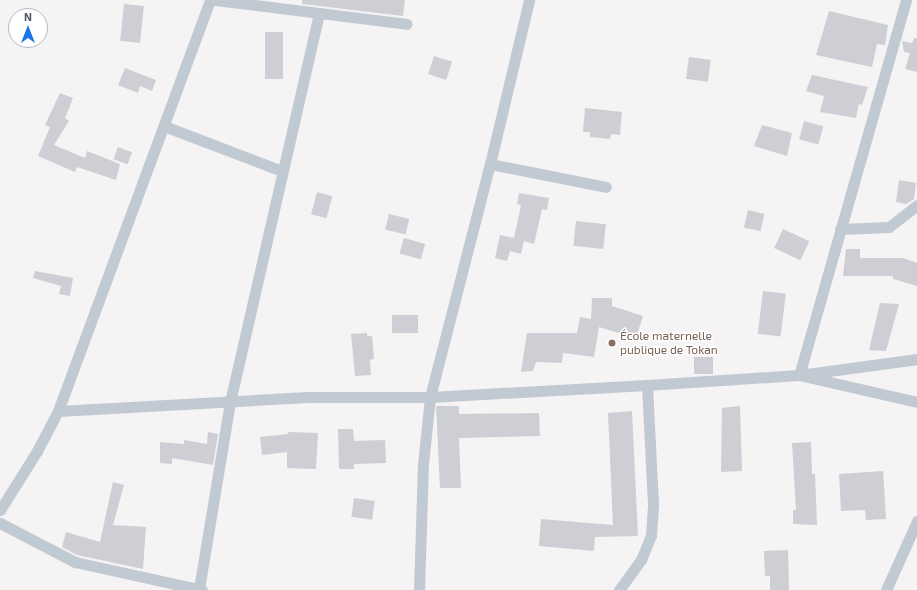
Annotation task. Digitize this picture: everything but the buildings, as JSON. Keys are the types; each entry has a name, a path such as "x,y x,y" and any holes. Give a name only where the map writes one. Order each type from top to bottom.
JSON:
{"street":[{"path":"0,510 38,451 58,411 210,0"},
{"path":"215,0 407,24"},
{"path":"419,590 423,464 430,397 490,164 529,0"},
{"path":"799,375 906,0"},
{"path":"0,523 75,562 201,590 230,402 282,171 320,13"},
{"path":"164,126 282,171"},
{"path":"490,164 606,186"},
{"path":"840,229 889,227 917,205"},
{"path":"58,411 312,397 430,397 648,385 799,375 917,359"},
{"path":"799,375 917,402"},
{"path":"619,590 641,560 651,535 653,504 648,385"},
{"path":"886,590 917,521"}],"place":[{"name":"École maternelle publique de Tokan","path":"612,343"}]}
